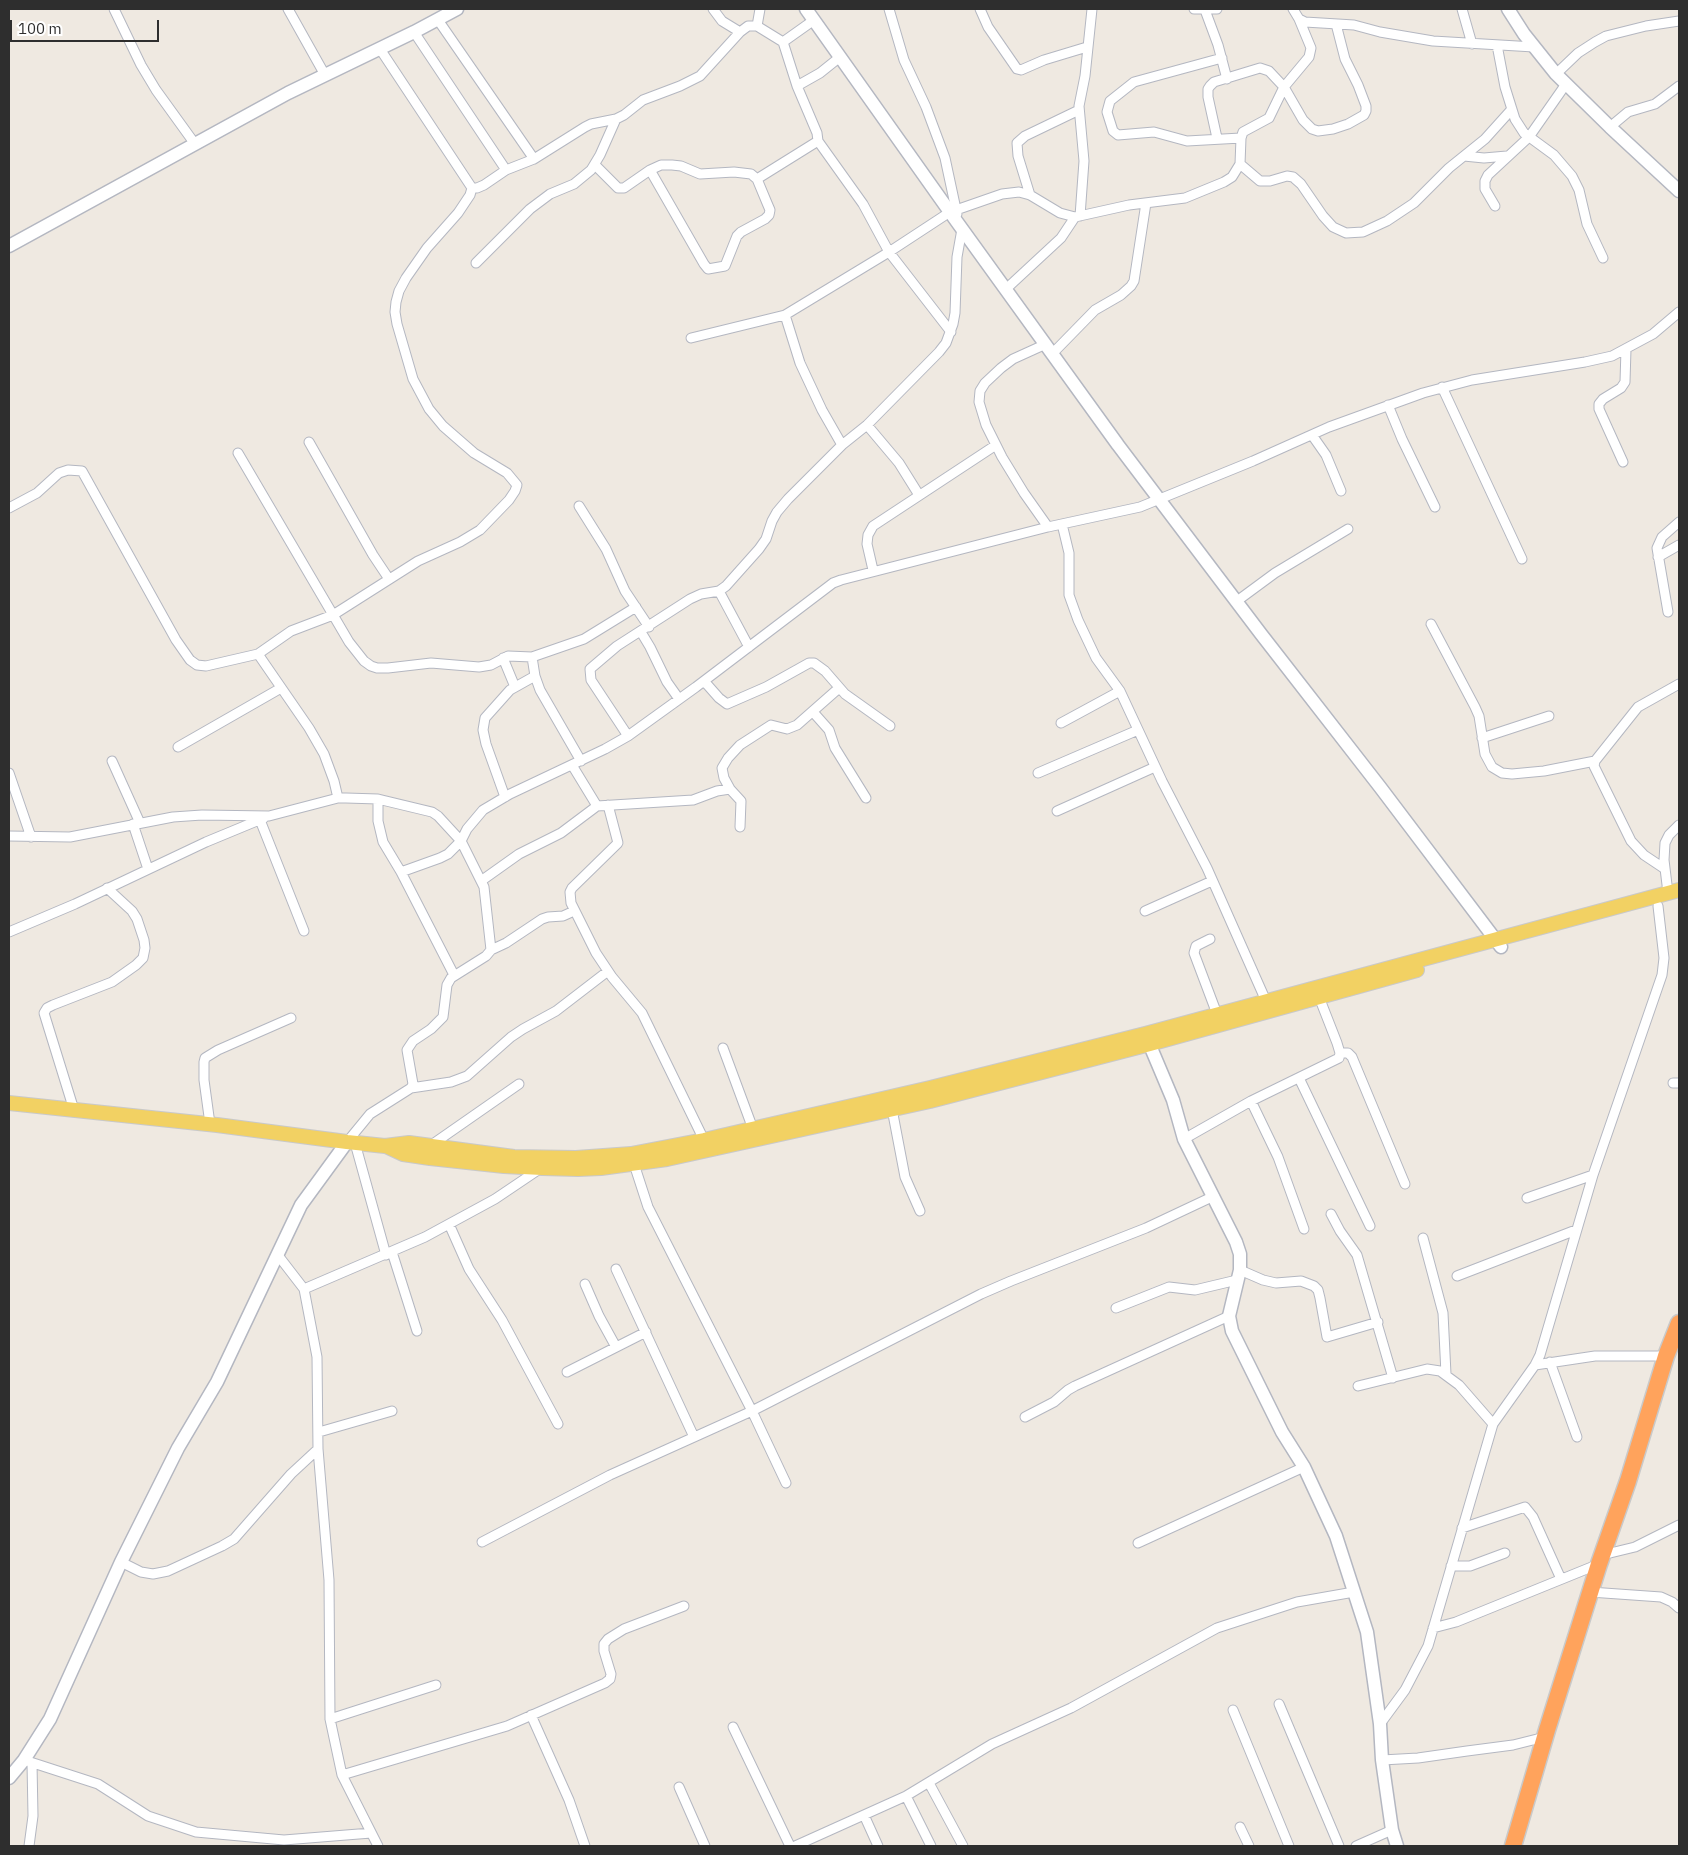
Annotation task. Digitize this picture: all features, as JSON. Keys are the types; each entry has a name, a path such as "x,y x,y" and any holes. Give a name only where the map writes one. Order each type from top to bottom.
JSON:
{"highway":[{"path":"1513,1846 1590,1592 1666,1356 1679,1323"}],"main road":[{"path":"9,1103 210,1124 351,1143 385,1146 408,1143 514,1157 552,1159 631,1154 704,1140 1148,1039 1320,997 1498,943 1676,894"},
{"path":"385,1146 403,1154 430,1158 504,1166 578,1169 634,1164 692,1154 892,1110 1148,1039 1217,1014 1498,943 1658,906 1676,894"}],"street":[{"path":"114,9 141,65 156,90 195,144"},
{"path":"288,9 325,75"},
{"path":"9,246 325,75 457,9"},
{"path":"713,9 722,21 740,32"},
{"path":"757,26 760,9"},
{"path":"806,9 1049,349 1160,500 1498,943"},
{"path":"628,736 596,690 589,675 590,669 617,646 690,599 701,594 719,591 726,586 766,539 777,512 939,352 952,332 955,312 956,218 943,152 926,107 908,70 889,9"},
{"path":"980,9 988,27 1017,69 1021,70 1044,60 1087,47"},
{"path":"1006,289 1061,238 1077,216 1084,160 1079,110 1092,9"},
{"path":"1194,9 1217,9"},
{"path":"692,338 785,315 889,252 1012,192 1030,195 1060,212 1077,216 1102,210 1184,198 1232,177 1240,164 1243,132 1247,128 1265,122 1269,118 1284,86 1309,57 1311,48 1299,19 1292,9"},
{"path":"1462,9 1472,44"},
{"path":"1508,9 1534,47 1556,74 1679,191"},
{"path":"1205,10 1227,78"},
{"path":"1299,19 1305,22 1354,25 1380,32 1433,41 1534,47"},
{"path":"438,20 534,159"},
{"path":"783,42 814,20"},
{"path":"1556,74 1578,53 1606,36 1646,26 1679,21"},
{"path":"1217,138 1208,89 1214,82 1260,68 1265,68 1284,86 1303,120 1308,126 1318,131 1333,130 1364,115 1366,106 1345,60 1336,24"},
{"path":"472,188 484,185 506,170 534,159 585,127 624,116 643,100 700,76 740,32 748,26 757,26 783,42 797,86 817,132 818,141 863,204 889,252 952,332"},
{"path":"414,32 506,170"},
{"path":"1497,45 1505,87 1519,126 1529,137 1554,155 1572,176 1579,190 1587,224 1603,258"},
{"path":"9,508 37,493 59,473 68,470 82,471 172,633 190,660 197,665 206,666 258,654 291,631 333,615 418,560 460,542 480,530 509,500 516,491 517,485 508,473 474,453 443,426 429,410 413,379 395,312 399,291 427,248 458,213 470,195 472,188 380,49"},
{"path":"797,86 820,73 840,57"},
{"path":"1222,58 1134,82 1114,96 1107,106 1109,121 1113,131 1123,136 1154,132 1187,141 1241,138"},
{"path":"1495,206 1485,189 1485,181 1493,170 1529,137 1566,84"},
{"path":"1610,127 1628,112 1655,104 1679,86"},
{"path":"1240,164 1260,181 1287,176 1297,179 1328,223 1339,231 1354,233 1371,229 1400,214 1414,204 1449,168 1481,143 1512,109"},
{"path":"1030,195 1018,156 1017,143 1024,136 1079,110"},
{"path":"476,263 530,209 550,194 574,184 595,165 616,119"},
{"path":"757,179 818,141"},
{"path":"1464,156 1484,158 1508,156"},
{"path":"595,165 618,188 624,188 650,170 661,165 681,166 700,174 744,172 752,174 757,179 770,210 769,215 737,236 725,266 708,269 650,170"},
{"path":"1048,527 1024,493 996,445 980,411 978,402 980,391 992,375 1013,359 1049,349 1095,310 1121,295 1131,286 1134,281 1146,203"},
{"path":"401,872 448,854 461,841 467,829 483,810 505,797 581,761 628,736 833,583 873,570 1048,527 1116,513 1160,500 1312,435 1388,405 1442,387 1600,359 1626,349 1653,334 1679,312"},
{"path":"785,315 800,363 822,410 842,446"},
{"path":"1623,462 1598,409 1599,404 1603,400 1621,388 1625,382 1626,349"},
{"path":"1442,387 1522,559"},
{"path":"1388,405 1402,439 1436,507"},
{"path":"867,425 896,459 919,495"},
{"path":"1312,435 1326,455 1341,491"},
{"path":"309,442 373,555 389,579"},
{"path":"873,570 867,549 870,530 919,495 996,445"},
{"path":"238,453 349,642 364,661 377,668 432,663 479,667 492,665 503,658 514,655 526,658 532,657 584,639 636,607"},
{"path":"579,506 604,545 625,591 636,607 650,647 667,682 679,699"},
{"path":"1668,612 1657,548 1659,542 1679,522"},
{"path":"1062,524 1069,553 1068,584 1073,608 1091,649 1120,691 1155,767 1212,881 1266,1001"},
{"path":"1237,602 1282,568 1348,529"},
{"path":"1658,557 1679,545"},
{"path":"719,591 749,647"},
{"path":"1431,624 1475,707 1485,754 1492,767 1506,774 1544,770 1595,761"},
{"path":"258,654 309,728 324,754 334,780 338,798"},
{"path":"532,657 535,676 540,690 581,761"},
{"path":"503,658 515,687"},
{"path":"704,680 719,698 727,704 766,687 810,663 814,663 825,671 852,700 890,726"},
{"path":"505,797 486,744 484,724 487,715 515,687 535,676"},
{"path":"1665,869 1644,855 1631,842 1595,770 1595,761 1638,707 1679,684"},
{"path":"178,747 281,688"},
{"path":"740,827 741,801 730,789 724,778 722,768 728,758 740,745 771,725 791,728 813,712 839,688"},
{"path":"1061,723 1120,691"},
{"path":"813,712 829,730 834,748 866,798"},
{"path":"1482,738 1549,716"},
{"path":"1038,773 1138,730"},
{"path":"112,761 137,824 148,869"},
{"path":"572,765 597,806"},
{"path":"1057,811 1155,767"},
{"path":"9,773 31,837"},
{"path":"481,880 519,854 561,833 597,806 693,800 717,791 730,789"},
{"path":"9,932 269,816 338,798 378,799 432,812 461,841 486,894 491,950"},
{"path":"378,799 380,832 454,975"},
{"path":"608,805 618,843 572,888 570,897 574,911 592,947 608,971 642,1013 704,1140"},
{"path":"9,836 79,836 137,824 193,816 269,816"},
{"path":"260,820 304,931"},
{"path":"1676,894 1665,869 1665,843 1668,835 1679,825"},
{"path":"1145,911 1212,881"},
{"path":"74,1110 44,1013 47,1008 53,1005 112,982 136,965 142,958 145,948 137,919 132,911 107,888"},
{"path":"1380,1724 1405,1690 1428,1646 1493,1424 1540,1356 1593,1175 1662,975 1664,958 1658,906"},
{"path":"411,1088 414,1080 407,1050 413,1040 441,1021 447,985 454,975 542,919 563,916 574,911"},
{"path":"1210,939 1196,946 1194,953 1217,1014"},
{"path":"9,1778 28,1762 50,1719 121,1562 178,1448 217,1382 301,1205 351,1143 370,1114 411,1088 444,1083 467,1076 511,1037 556,1011 608,971"},
{"path":"1184,1139 1251,1101 1339,1058 1340,1054 1320,997"},
{"path":"210,1124 204,1080 205,1058 218,1050 291,1018"},
{"path":"1148,1039 1173,1100 1184,1139 1214,1196 1240,1254 1239,1275 1229,1316 1232,1331 1282,1432 1304,1467 1336,1536 1367,1632 1380,1724 1382,1760 1396,1846"},
{"path":"722,1048 752,1129"},
{"path":"1340,1054 1348,1053 1352,1057 1405,1184"},
{"path":"1299,1078 1370,1226"},
{"path":"430,1146 519,1084"},
{"path":"1251,1101 1278,1157 1304,1229"},
{"path":"892,1110 905,1177 920,1210"},
{"path":"351,1143 418,1331"},
{"path":"634,1164 648,1208 752,1411 786,1483"},
{"path":"304,1289 425,1238 495,1199 542,1168"},
{"path":"1527,1198 1593,1175"},
{"path":"482,1542 610,1475 752,1411 1011,1280 1146,1228 1214,1196"},
{"path":"1331,1214 1340,1231 1357,1255 1393,1378"},
{"path":"449,1224 469,1269 502,1320 558,1424"},
{"path":"1457,1276 1576,1230"},
{"path":"1423,1238 1443,1312 1446,1374"},
{"path":"277,1254 304,1289 317,1357 318,1449 329,1580 330,1719 342,1775 378,1846"},
{"path":"616,1269 694,1437"},
{"path":"1116,1308 1169,1287 1195,1290 1239,1275 1276,1283 1301,1281 1314,1286 1318,1290 1327,1337 1378,1322"},
{"path":"585,1284 599,1316 616,1347"},
{"path":"1025,1417 1047,1407 1075,1386 1229,1316"},
{"path":"567,1372 646,1332"},
{"path":"1535,1365 1594,1356 1666,1356"},
{"path":"1550,1362 1577,1437"},
{"path":"1358,1386 1427,1370 1440,1371 1459,1386 1493,1424"},
{"path":"319,1432 392,1411"},
{"path":"121,1562 141,1572 153,1574 176,1568 222,1546 234,1539 291,1474 318,1449"},
{"path":"1138,1543 1304,1467"},
{"path":"1462,1528 1525,1507 1533,1517 1561,1579"},
{"path":"1433,1628 1456,1622 1561,1579 1601,1560 1635,1547 1679,1525"},
{"path":"1451,1566 1470,1566 1505,1553"},
{"path":"795,1846 906,1796 992,1744 1070,1708 1217,1628 1297,1602 1354,1592"},
{"path":"1590,1592 1661,1597 1679,1608"},
{"path":"342,1775 507,1726 605,1682 610,1679 611,1674 604,1644 608,1639 624,1629 684,1606"},
{"path":"330,1719 436,1685"},
{"path":"1279,1704 1339,1846"},
{"path":"1232,1710 1289,1846"},
{"path":"531,1715 569,1800 585,1846"},
{"path":"733,1727 790,1846"},
{"path":"1382,1760 1418,1758 1514,1745 1545,1737"},
{"path":"28,1762 49,1767 98,1784 148,1816 196,1832 284,1840 371,1833"},
{"path":"28,1762 33,1816 30,1846"},
{"path":"929,1783 963,1846"},
{"path":"679,1787 705,1846"},
{"path":"906,1796 931,1846"},
{"path":"864,1815 878,1846"},
{"path":"1240,1827 1249,1846"},
{"path":"1356,1846 1392,1830"}]}
